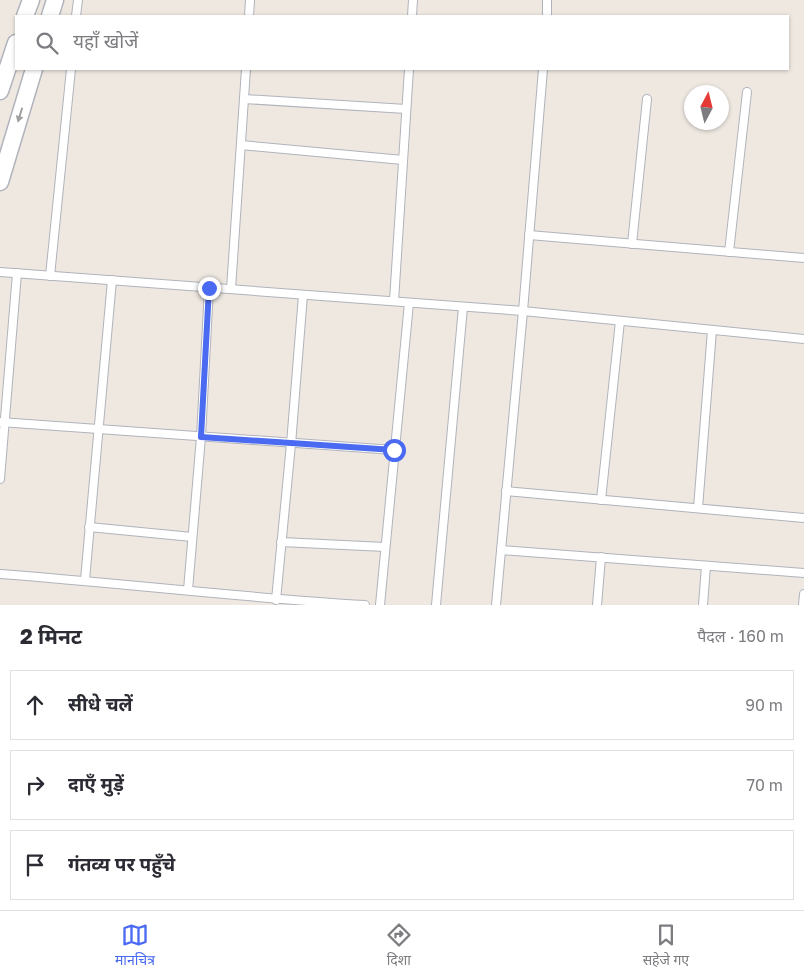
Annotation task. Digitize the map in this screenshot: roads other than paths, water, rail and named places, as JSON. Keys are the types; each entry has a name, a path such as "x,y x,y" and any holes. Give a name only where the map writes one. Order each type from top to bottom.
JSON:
{"street":[{"path":"25,15 31,0"},
{"path":"50,15 55,0"},
{"path":"0,91 15,46"},
{"path":"0,182 34,70"}],"lane":[{"path":"76,15 78,0"},
{"path":"249,15 250,0"},
{"path":"412,15 414,0"},
{"path":"547,0 547,15"},
{"path":"50,276 71,70"},
{"path":"231,289 246,70"},
{"path":"394,302 409,70"},
{"path":"496,605 543,70"},
{"path":"729,252 747,92"},
{"path":"244,99 406,109"},
{"path":"632,244 647,99"},
{"path":"241,145 403,160"},
{"path":"529,235 804,258"},
{"path":"0,272 523,311 804,339"},
{"path":"0,479 2,422 17,274"},
{"path":"85,580 97,429 112,280"},
{"path":"188,590 201,437 209,288"},
{"path":"276,600 303,295"},
{"path":"380,605 410,303"},
{"path":"436,605 463,307"},
{"path":"602,500 620,321"},
{"path":"698,508 712,330"},
{"path":"2,422 394,450"},
{"path":"506,491 804,518"},
{"path":"89,527 192,537"},
{"path":"281,542 385,547"},
{"path":"501,550 804,573"},
{"path":"597,605 601,557"},
{"path":"703,605 706,566"},
{"path":"0,574 85,580 276,600 365,605"},
{"path":"803,605 804,594"}]}
